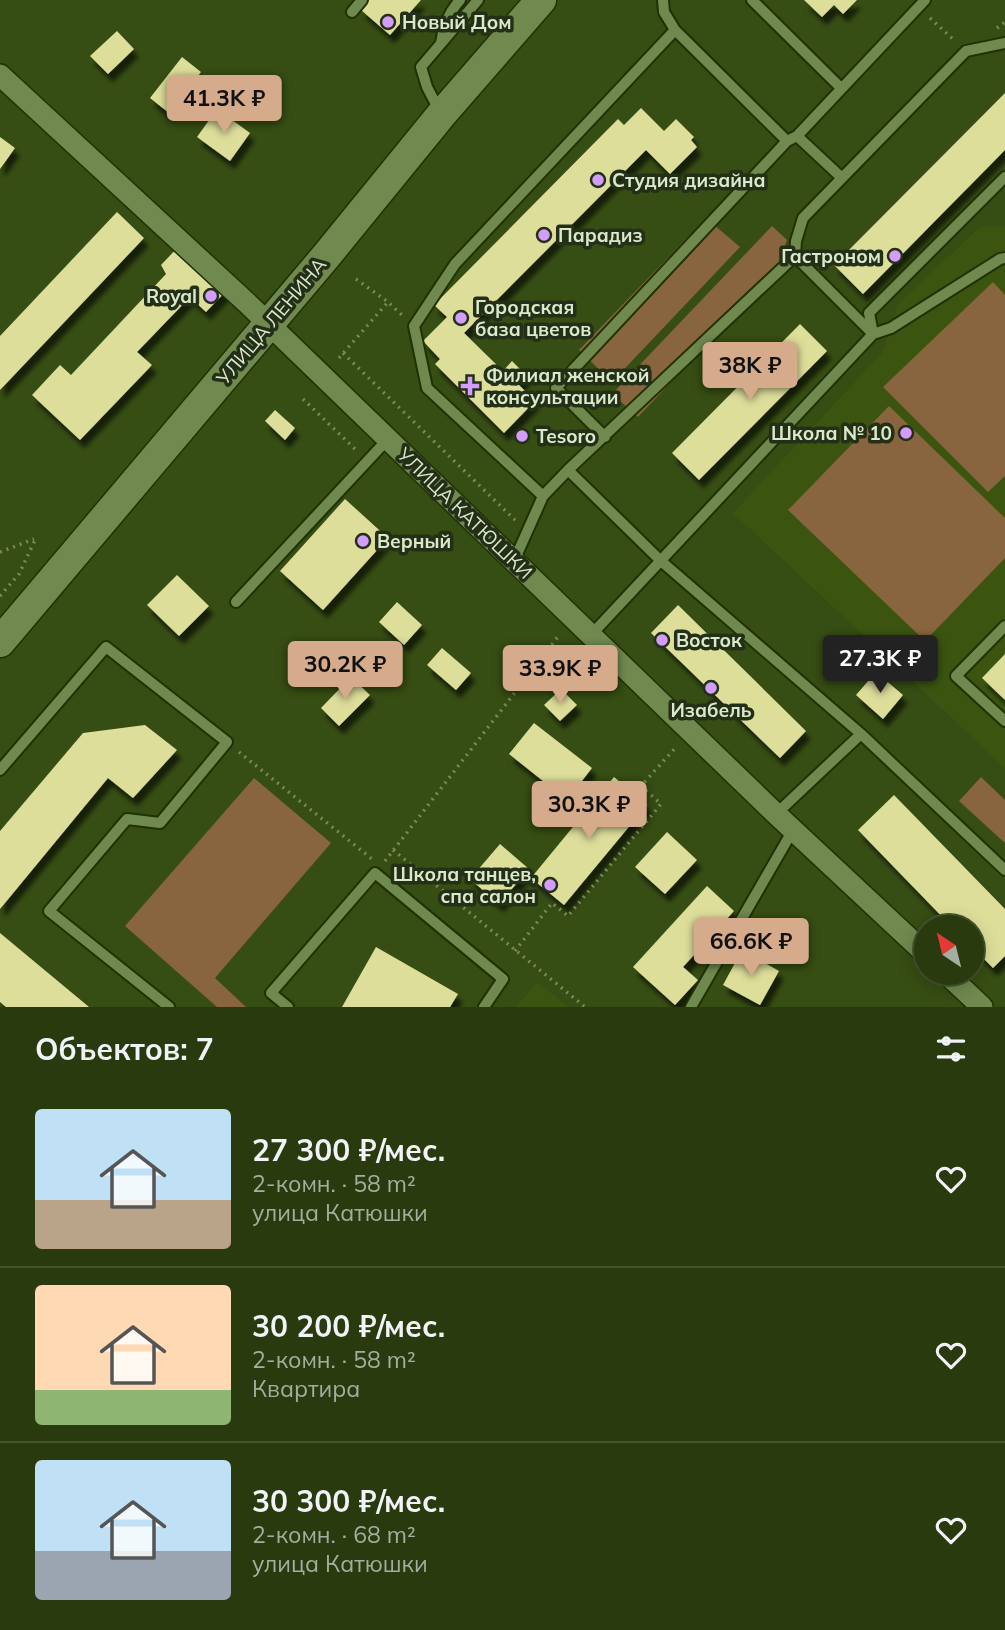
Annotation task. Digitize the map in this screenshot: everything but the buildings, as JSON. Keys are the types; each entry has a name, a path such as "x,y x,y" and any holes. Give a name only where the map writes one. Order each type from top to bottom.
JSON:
{"main road":[{"name":"УЛИЦА ЛЕНИНА","path":"0,642 441,115 541,0"}],"street":[{"name":"УЛИЦА КАТЮШКИ","path":"0,75 268,324 776,814 914,943"},
{"path":"959,985 982,1007"}],"lane":[{"path":"352,12 362,0"},
{"path":"441,43 443,26 460,0"},
{"path":"441,115 427,87 421,67 478,0"},
{"path":"663,0 664,12 675,30 792,139 842,178"},
{"path":"752,0 841,88"},
{"path":"605,437 556,388 922,3"},
{"path":"543,496 427,388 414,326 455,264 675,30"},
{"path":"514,561 543,496 795,257 796,241 803,218 966,51 1005,43"},
{"path":"873,334 869,313 1005,177"},
{"path":"795,257 873,334"},
{"path":"591,635 873,334 891,328 1005,258"},
{"path":"236,602 388,439"},
{"path":"568,470 661,561 861,734 1005,870"},
{"path":"1005,626 956,676 1005,721"},
{"path":"0,769 106,647 227,742 160,823 127,819 49,911 169,1007"},
{"path":"776,814 861,734"},
{"path":"691,1007 793,830"},
{"path":"288,1007 271,993 375,873 503,979 484,1007"}],"path":[{"path":"922,3 966,51"},
{"path":"356,279 388,302 414,326"},
{"path":"339,358 388,302"},
{"path":"343,353 527,532"},
{"path":"303,399 368,460"},
{"path":"0,552 36,538 19,574 0,596"},
{"path":"227,742 381,866 572,618"},
{"path":"515,951 552,903 568,916 661,804 641,786 690,731"},
{"path":"393,850 585,1007"}],"shaded area":[{"path":"706,218 740,247 612,382 579,350"},
{"path":"772,226 787,240 777,270 638,417 612,394"},
{"name":"Школа № 10","path":"1005,226 1005,768 733,513 882,353 899,303 980,227"},
{"path":"993,282 1005,295 1005,476 988,492 883,387"},
{"path":"889,406 1005,518 1005,558 925,641 788,510"},
{"path":"981,777 1005,800 1005,843 959,801"},
{"path":"254,778 331,843 215,978 246,1007 217,1007 125,926"},
{"path":"537,982 569,1007 516,1007"}],"place":[{"name":"Новый Дом","path":"388,22"},
{"name":"Студия дизайна","path":"598,180"},
{"name":"Парадиз","path":"544,235"},
{"name":"Гастроном","path":"895,256"},
{"name":"Royal","path":"211,296"},
{"name":"Городская база цветов","path":"461,318"},
{"name":"Филиал женской консультации","path":"470,386"},
{"name":"Школа № 10","path":"906,433"},
{"name":"Tesoro","path":"522,436"},
{"name":"Верный","path":"363,541"},
{"name":"Восток","path":"662,640"},
{"name":"Изабель","path":"711,688"},
{"name":"Школа танцев, спа салон","path":"550,885"}]}
